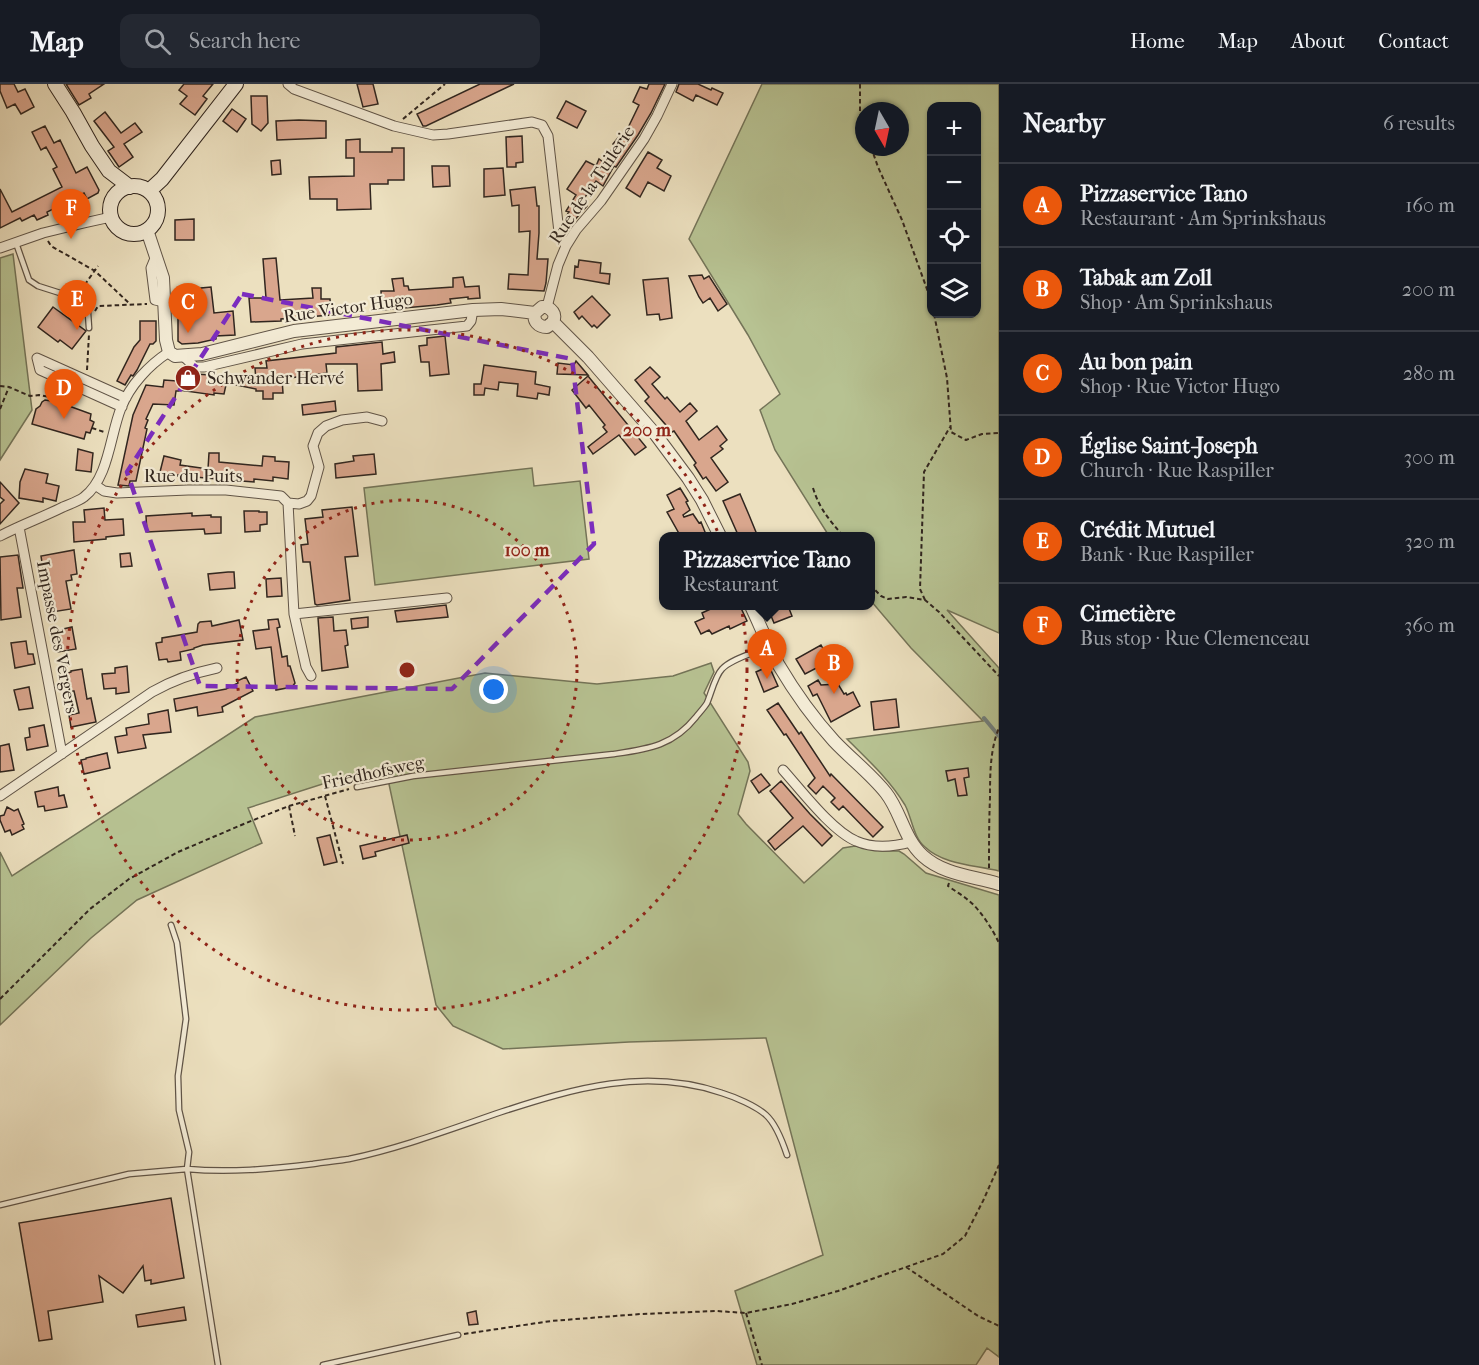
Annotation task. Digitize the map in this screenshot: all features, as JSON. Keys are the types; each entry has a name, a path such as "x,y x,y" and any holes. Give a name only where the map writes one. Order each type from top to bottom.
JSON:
{"main road":[{"path":"55,84 109,171 116,195"},
{"path":"149,191 162,179 236,84"},
{"path":"109,171 130,187"},
{"path":"130,187 149,191 157,202 158,211 156,220 147,230 135,234 126,232 116,225 111,218 111,206 116,195 130,187"}],"street":[{"path":"288,84 294,89 394,126 433,135 532,122 542,125 548,136 560,232 566,246"},
{"name":"Rue de la Tuilerie","path":"547,307 558,265 566,246 644,140 672,84"},
{"path":"0,248 43,233 111,218"},
{"path":"0,536 84,497 95,485 104,466 112,434 124,402 154,362 168,352 163,278 147,230"},
{"path":"535,313 542,307 547,307"},
{"name":"Rue Victor Hugo","path":"168,352 175,356 202,354 294,331 473,310 501,309 535,313 535,321 547,327 553,322 554,313 547,307"},
{"name":"Rue Victor Hugo","path":"553,322 588,357 656,435 702,500 718,532"},
{"path":"37,358 87,380 124,402 40,370 37,358"},
{"path":"311,676 306,668 294,614 288,503 299,504 307,501 310,496 319,467 313,446 318,433 326,426 342,420 367,417 382,421"},
{"name":"Rue du Puits","path":"95,485 104,491 117,493 226,490 281,496 288,503"},
{"name":"Impasse des Vergers","path":"19,527 62,754"},
{"path":"294,614 447,598"},
{"path":"753,610 778,664 815,718 834,741 875,780 887,795 911,842 923,856 949,871 994,883"},
{"name":"Impasse des Vergers","path":"0,796 152,692 170,682 217,668"},
{"path":"783,770 846,836 874,846 887,847 911,842"}],"lane":[{"path":"16,243 29,280 38,286 60,293 88,312 89,328"},
{"name":"Friedhofsweg","path":"357,787 413,776 614,754 655,746 669,741 686,729 706,705 721,670 731,663 770,646"},
{"path":"171,925 177,943 186,1019 178,1076 178,1110 189,1152 187,1169 218,1365"},
{"path":"0,1205 129,1174 187,1169 215,1172 281,1168 349,1159 420,1139 550,1097 594,1085 632,1081 669,1081 702,1086 737,1098 767,1116 782,1140 787,1155"},
{"path":"323,1365 458,1335"}],"path":[{"path":"394,126 445,84"},
{"path":"860,84 860,102"},
{"path":"874,156 902,220 927,289"},
{"path":"43,233 51,246 94,271 131,305"},
{"path":"73,302 98,267"},
{"path":"88,319 98,306 147,304"},
{"path":"935,318 947,378 951,432 966,440 982,434 999,434"},
{"path":"87,380 89,328"},
{"path":"0,386 9,387 30,396 55,398"},
{"path":"0,409 9,387"},
{"path":"950,427 924,472 920,589 925,600 999,676"},
{"path":"92,428 112,434"},
{"path":"813,488 824,514 839,532"},
{"path":"875,590 888,600 906,597 925,600"},
{"path":"994,883 988,820 994,741 999,728"},
{"name":"Friedhofsweg","path":"0,999 90,909 129,879 178,852 246,823 289,806 357,787"},
{"path":"325,796 343,864"},
{"path":"289,806 295,836"},
{"path":"949,871 948,886 970,901 992,928 999,943"},
{"path":"458,1335 551,1321 641,1314 716,1311 746,1313 792,1304 838,1291 943,1254 965,1236 999,1165"},
{"path":"906,1267 978,1316 999,1326"},
{"path":"746,1313 762,1365"}],"highlighted area":[{"path":"242,294 572,359 594,544 452,689 200,686 127,472"}],"green space":[{"path":"762,84 999,84 999,633 947,610 999,668 999,871 950,861 925,847 918,838 905,805 893,787 847,739 983,721 911,648 875,606 875,532 826,532 775,450 760,410 780,394 748,335 689,239"},
{"path":"13,254 32,410 0,460 0,258"},
{"path":"532,468 534,486 580,481 589,559 375,585 364,488"},
{"path":"711,663 714,672 704,693 748,762 750,771 738,814 804,883 843,848 855,846 882,851 899,851 926,873 999,895 999,1357 987,1348 976,1365 757,1365 735,1291 823,1255 766,1038 503,1049 453,1026 436,1005 386,770 335,780 248,808 262,843 137,900 91,938 0,1025 0,852 12,876 255,717 485,673 597,684 673,676"}],"building":[{"path":"0,84 14,84 18,92 25,89 34,107 21,114 15,104 7,108 0,91"},
{"path":"66,84 104,84 89,94 91,98 79,105"},
{"path":"184,84 213,84 203,96 207,99 195,115 180,104 187,96 179,90"},
{"path":"357,84 373,84 378,104 363,107"},
{"path":"480,84 514,84 423,126 417,114"},
{"path":"649,84 665,84 638,135 616,167 614,166 603,186 596,181 581,203 587,206 572,223 565,218 569,212 566,211 576,195 567,189 586,161 596,166 599,159 603,162 621,134 624,136 639,105 633,102 640,87 647,89"},
{"path":"679,84 698,84 723,93 717,105 696,95 693,101 676,92"},
{"path":"251,96 267,96 268,123 261,131 252,124"},
{"path":"566,101 586,111 577,128 557,118"},
{"path":"232,109 246,119 237,132 223,121"},
{"path":"105,112 121,133 135,123 142,132 124,144 133,157 119,167 108,151 114,147 94,121"},
{"path":"276,121 326,121 326,138 277,140"},
{"path":"45,126 54,143 60,140 76,173 87,167 99,190 98,193 87,199 84,193 47,212 48,215 37,220 34,215 22,221 20,218 0,228 0,189 12,212 62,187 53,169 57,167 46,147 41,150 32,132"},
{"path":"522,136 523,162 516,163 516,167 507,167 506,137"},
{"path":"360,139 360,152 392,152 392,148 404,148 404,180 388,180 388,184 370,184 371,209 337,210 337,199 310,199 309,177 354,176 354,158 346,158 346,140"},
{"path":"648,152 662,160 657,168 671,176 664,191 648,182 640,197 626,188"},
{"path":"280,160 281,174 272,175 271,161"},
{"path":"432,166 449,166 450,186 433,187"},
{"path":"503,168 505,195 484,197 484,169"},
{"path":"535,187 537,206 539,206 537,259 548,259 544,291 508,289 509,274 528,275 530,231 519,232 519,205 512,206 510,190"},
{"path":"194,219 194,240 175,240 175,220"},
{"path":"276,258 280,300 313,298 312,288 321,288 321,299 330,299 331,315 251,322 249,298 266,298 263,259"},
{"path":"579,260 601,263 600,273 610,274 609,284 574,278 575,266 578,267"},
{"path":"702,275 704,279 709,276 727,304 718,311 710,298 703,303 689,276"},
{"path":"463,277 465,287 479,286 480,298 450,299 451,303 382,310 381,291 394,291 392,279 403,278 404,286 408,286 409,290 453,287 453,278"},
{"path":"668,278 672,318 660,320 659,314 647,315 643,280"},
{"path":"211,287 214,313 233,311 235,335 216,336 216,339 182,344 178,341 178,308 189,308 189,300 202,299 201,288"},
{"path":"592,296 610,315 597,328 594,325 592,327 582,316 579,319 574,312"},
{"path":"53,307 86,331 72,349 38,327"},
{"path":"140,321 156,321 156,341 150,344 137,370 125,385 117,381 134,347 140,340"},
{"path":"445,336 449,374 430,376 429,362 421,362 419,346 427,345 427,338"},
{"path":"382,342 383,354 394,352 395,362 381,364 382,390 358,391 357,364 326,364 327,373 282,379 283,393 273,393 273,399 263,399 263,391 236,385 236,383 256,381 255,368 267,368 266,361 336,353 336,347"},
{"path":"576,361 588,375 557,374 558,363 574,365"},
{"path":"484,365 536,372 535,384 550,387 549,395 538,393 537,399 517,396 518,384 499,382 498,390 485,388 484,395 474,395 474,384 481,384"},
{"path":"650,367 660,377 652,384 665,399 667,397 680,412 690,403 697,411 686,421 699,440 717,426 727,440 720,446 723,449 711,458 728,482 716,491 706,477 703,479 694,465 696,463 674,431 672,432 645,401 649,397 635,380"},
{"path":"178,371 228,376 224,394 214,393 214,395 179,390 176,391 174,405 153,404 146,419 148,420 145,428 147,429 136,481 130,481 129,486 118,485 133,415 146,385 163,387 164,380 177,381"},
{"path":"588,376 646,447 635,455 619,435 593,454 588,447 607,432 603,427 605,425 589,405 586,408 572,390"},
{"path":"45,400 58,402 91,414 90,420 94,422 90,433 86,432 84,439 32,424 36,409"},
{"path":"335,401 336,411 303,415 302,405"},
{"path":"78,449 93,453 91,472 76,470"},
{"path":"209,453 219,453 219,462 262,466 263,456 275,457 275,461 289,462 288,479 273,477 273,481 254,479 254,482 242,481 242,476 225,476 217,479 194,478 160,472 164,456 181,460 180,465 208,469"},
{"path":"374,454 376,474 336,478 335,464 354,461 353,456"},
{"path":"25,469 48,474 46,483 59,486 56,501 43,498 43,502 19,498 20,482"},
{"path":"0,482 19,503 0,524 0,504 4,500 0,497"},
{"path":"680,488 688,501 686,502 690,510 683,515 684,517 693,514 699,523 701,522 705,532 678,532 667,512 674,509 667,495"},
{"path":"740,494 756,532 737,532 723,501"},
{"path":"352,507 358,556 345,557 350,600 317,605 315,604 310,562 303,562 301,545 308,544 305,519 323,517 322,510"},
{"path":"104,508 105,520 123,519 124,535 74,542 73,522 85,522 84,510"},
{"path":"244,511 267,512 267,524 260,525 260,531 245,532"},
{"path":"192,513 192,516 221,517 221,533 205,534 204,529 147,532 146,516"},
{"path":"74,550 77,574 71,575 72,580 66,581 71,609 52,612 41,556"},
{"path":"130,553 132,566 121,567 120,554"},
{"path":"18,555 23,588 17,588 21,617 1,620 0,557"},
{"path":"234,572 235,588 210,590 208,574"},
{"path":"281,578 282,596 267,597 266,579"},
{"path":"446,605 448,617 397,622 395,611"},
{"path":"708,610 742,610 747,621 730,629 729,626 712,634 709,630 701,634 695,622 704,618 702,613"},
{"path":"769,610 790,610 792,616 774,623"},
{"path":"333,617 334,631 346,630 348,645 345,646 348,667 322,671 318,618"},
{"path":"368,617 368,627 352,629 351,619"},
{"path":"278,619 280,627 277,628 282,657 287,656 288,666 290,666 295,683 292,687 276,690 271,647 256,649 253,631 269,629 268,620"},
{"path":"239,620 243,640 203,645 180,652 181,660 168,662 167,659 159,660 156,643 162,642 162,638 197,632 200,622 211,621 212,626"},
{"path":"72,627 76,649 58,652 54,631"},
{"path":"26,641 28,654 33,654 35,664 15,668 11,643"},
{"path":"821,645 830,661 805,674 796,659"},
{"path":"127,666 129,692 116,694 116,688 104,689 102,674 115,673 115,668"},
{"path":"769,666 778,686 764,692 756,672"},
{"path":"82,669 87,699 91,698 96,722 71,727 69,715 79,713 74,691 71,691 68,673"},
{"path":"246,677 253,691 222,707 223,712 198,716 197,707 176,711 174,699 226,689"},
{"path":"818,680 821,685 838,684 844,694 853,692 860,706 831,722 817,694 813,696 808,686"},
{"path":"29,687 33,708 19,710 14,690"},
{"path":"896,699 899,727 874,730 871,702"},
{"path":"778,703 799,734 801,732 830,776 831,774 883,827 873,837 843,806 839,810 831,802 835,798 823,786 816,794 808,786 815,778 767,710"},
{"path":"168,710 171,732 143,735 146,748 118,753 115,737 127,735 126,728 149,724 148,714"},
{"path":"44,725 48,746 27,750 25,738 30,737 29,728"},
{"path":"9,744 14,770 0,772 0,746"},
{"path":"107,753 110,768 84,774 81,760"},
{"path":"968,768 969,777 964,778 967,795 958,796 955,779 948,781 946,771"},
{"path":"761,774 770,785 759,793 751,781"},
{"path":"781,781 832,836 822,846 803,826 775,850 768,841 793,818 770,791"},
{"path":"58,787 59,796 64,795 67,807 45,811 44,806 38,807 35,792"},
{"path":"7,807 14,811 18,809 24,824 22,825 24,829 12,835 10,830 5,832 0,820 0,816 4,815"},
{"path":"330,835 337,862 324,865 317,838"},
{"path":"407,835 409,843 375,852 376,856 363,859 360,846"},
{"path":"171,1198 184,1278 151,1284 151,1280 145,1281 143,1266 123,1293 99,1276 103,1302 48,1311 52,1339 39,1341 19,1223"},
{"path":"184,1307 186,1320 138,1327 136,1315"},
{"path":"476,1311 478,1324 469,1325 467,1313"}],"waterway":[{"path":"984,718 999,736"}],"place":[{"name":"Cimetière","path":"71,239"},
{"name":"Crédit Mutuel","path":"77,330"},
{"name":"Au bon pain","path":"188,333"},
{"name":"Schwander Hervé","path":"188,378"},
{"name":"Église Saint-Joseph","path":"64,419"},
{"name":"Pizzaservice Tano","path":"767,679"},
{"name":"Tabak am Zoll","path":"834,694"}]}
